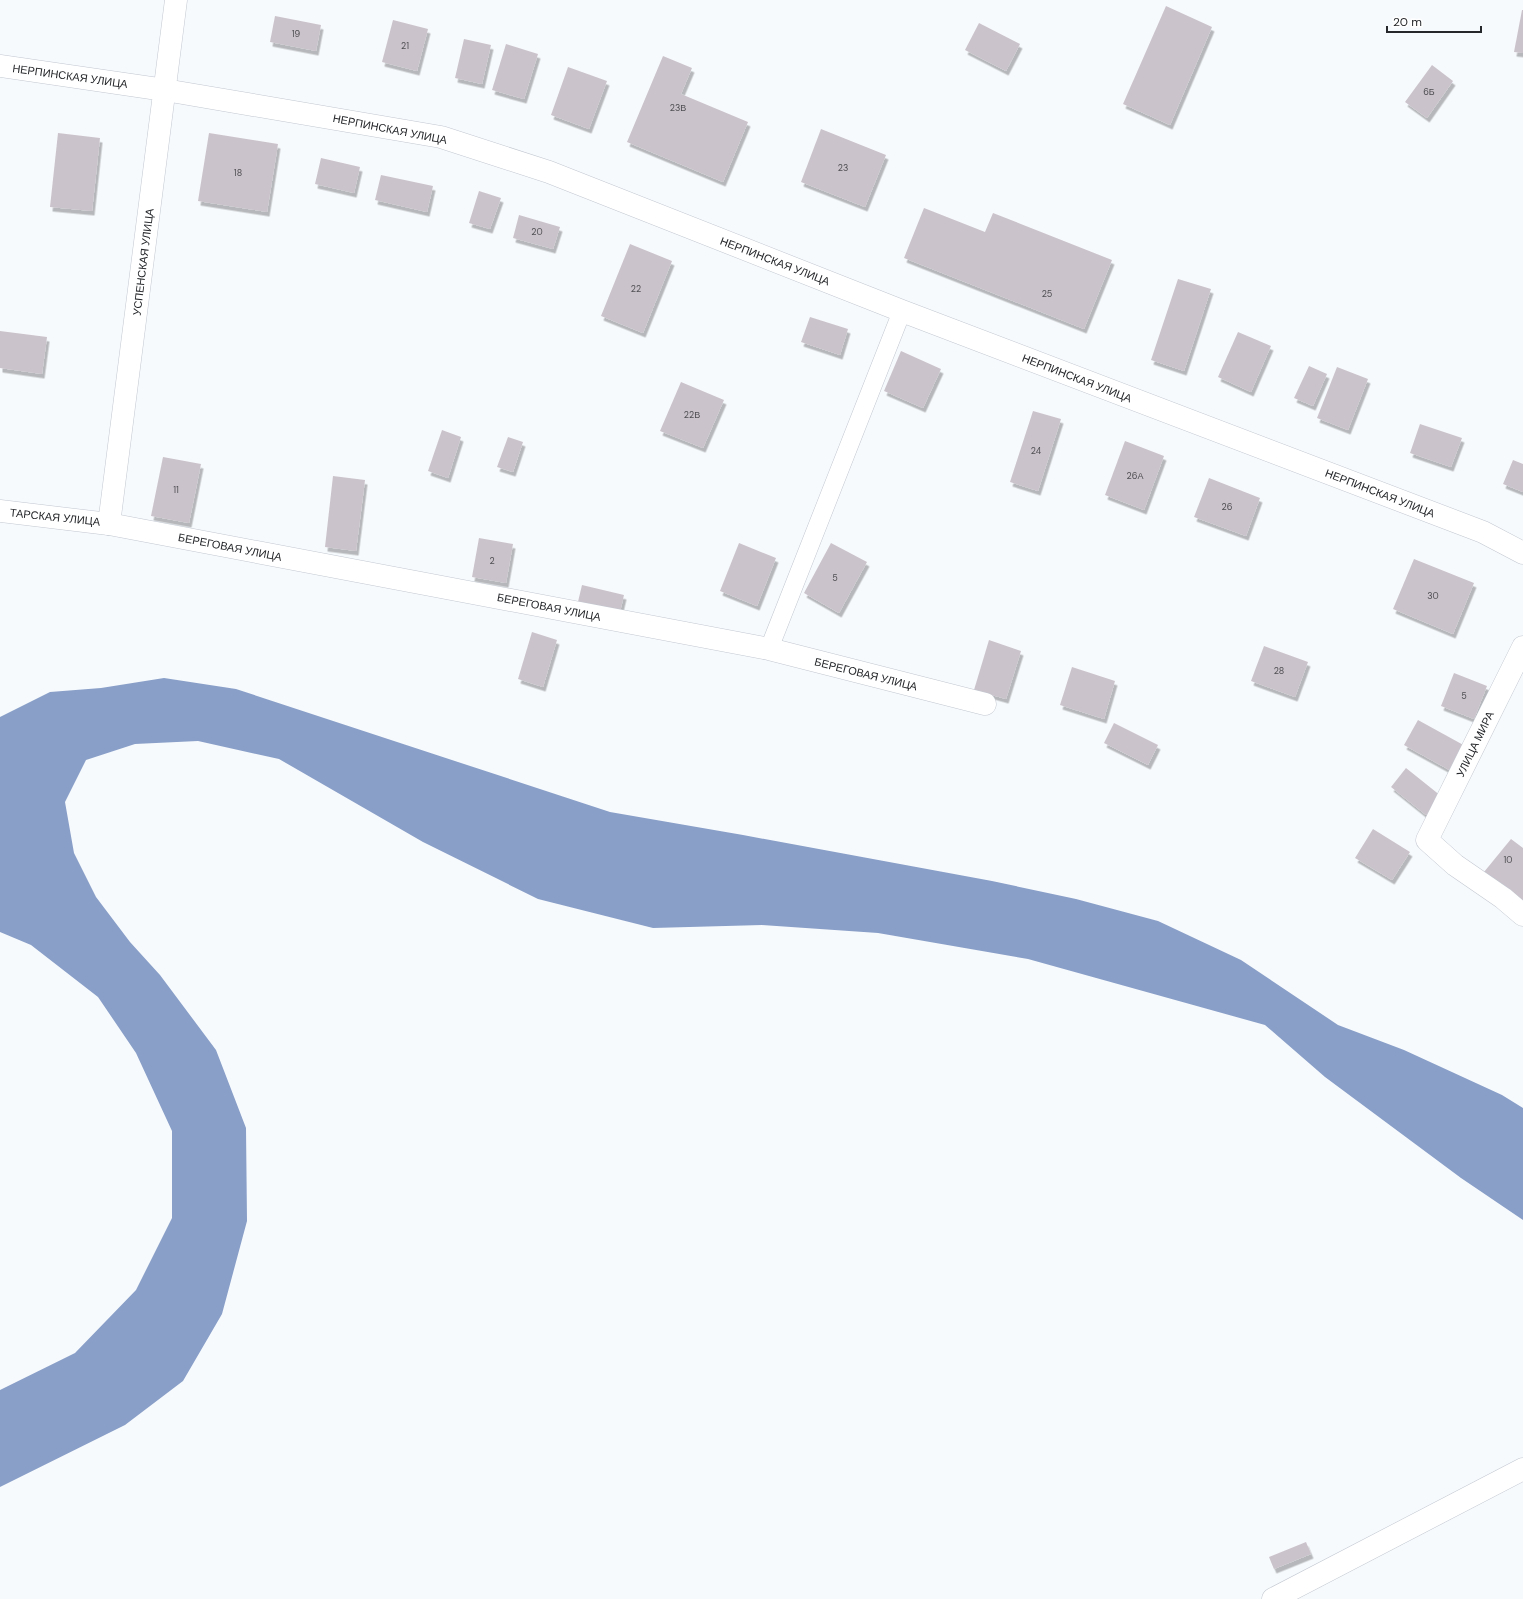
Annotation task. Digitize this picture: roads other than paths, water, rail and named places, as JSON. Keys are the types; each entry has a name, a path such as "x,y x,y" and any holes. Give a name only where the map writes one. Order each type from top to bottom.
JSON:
{"street":[{"name":"УСПЕНСКАЯ УЛИЦА","path":"109,524 176,0"},
{"name":"НЕРПИНСКАЯ УЛИЦА","path":"0,66 165,90 441,137 549,172 902,311 1483,532 1523,553"},
{"name":"ТАРСКАЯ УЛИЦА","path":"0,511 109,524"},
{"name":"БЕРЕГОВАЯ УЛИЦА","path":"109,524 769,649 985,704"},
{"name":"УЛИЦА МИРА","path":"1523,647 1428,840 1455,865 1503,898 1523,915"},
{"path":"1273,1599 1523,1470"}],"lane":[{"path":"769,649 902,311"}],"water":[{"path":"164,678 236,689 610,812 992,881 1076,899 1158,921 1241,960 1338,1025 1404,1050 1502,1095 1523,1108 1523,1220 1461,1178 1325,1077 1265,1025 1028,959 878,933 762,925 653,928 538,899 423,842 279,759 198,741 135,744 86,760 65,802 74,853 96,897 130,942 160,975 216,1050 246,1128 247,1221 222,1314 183,1381 125,1425 0,1487 0,1390 75,1353 136,1290 172,1218 172,1131 136,1053 98,997 31,945 0,932 0,717 50,692 101,688"}]}
